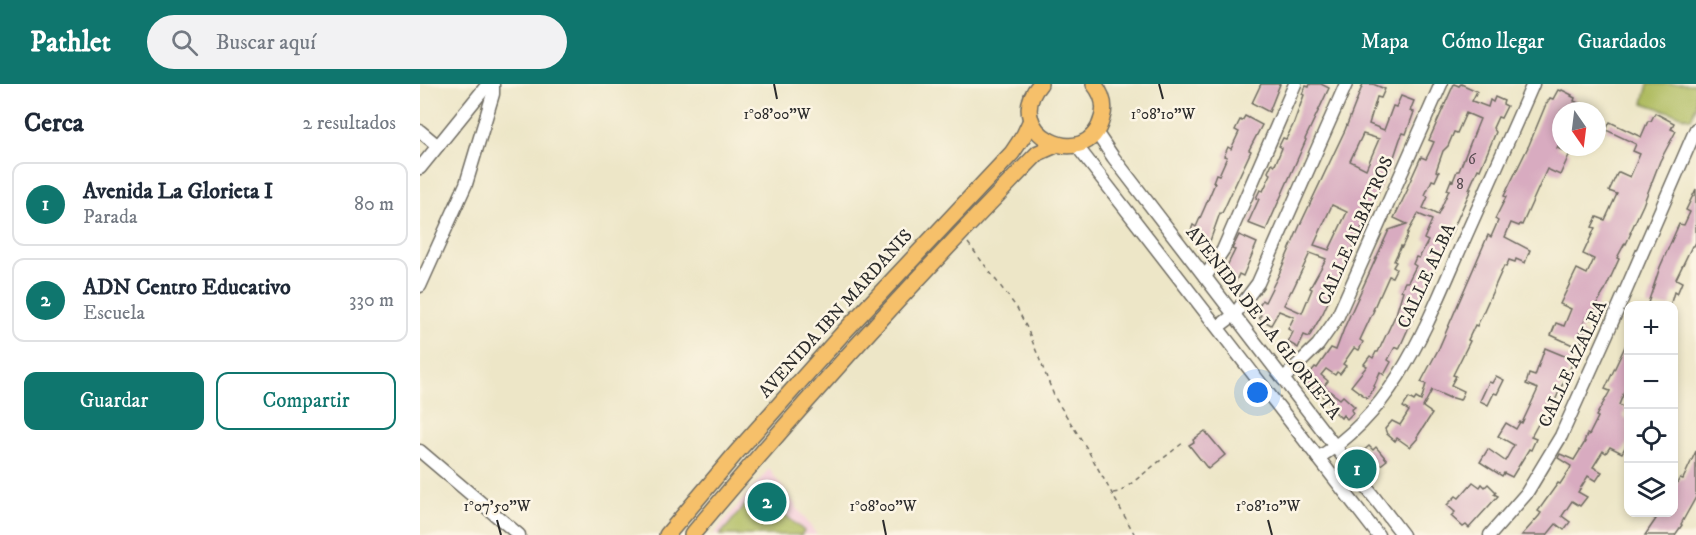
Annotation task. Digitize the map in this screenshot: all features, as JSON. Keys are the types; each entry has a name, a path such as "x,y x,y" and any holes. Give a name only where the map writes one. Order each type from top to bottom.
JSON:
{"main road":[{"path":"1038,85 1029,108 1036,131 1056,145 1066,146 1087,140 1096,132 1104,113 1102,87"},
{"name":"AVENIDA IBN MARDANIS","path":"667,535 736,453 843,333 1012,153 1031,120"},
{"name":"AVENIDA IBN MARDANIS","path":"692,535 855,347 960,234 1038,153 1056,145"}],"street":[{"path":"1204,277 1223,250 1295,84"},
{"path":"1218,327 1234,315 1258,283 1346,84"},
{"name":"CALLE ALBATROS","path":"1283,379 1318,345 1337,318 1441,84"},
{"name":"CALLE ALBA","path":"1318,458 1336,447 1368,417 1397,381 1431,314 1533,84"},
{"path":"420,168 475,100 491,87"},
{"path":"420,286 466,184 491,87"},
{"name":"CALLE AZALEA","path":"1490,535 1526,494 1561,436 1696,129"},
{"path":"420,131 438,146"},
{"name":"AVENIDA DE LA GLORIETA","path":"1096,132 1113,158 1403,535"},
{"path":"1076,145 1378,535"},
{"path":"420,451 519,535"}],"path":[{"path":"960,234 1017,308 1055,398 1086,447 1135,535"},
{"path":"1112,493 1120,492 1184,442"}],"shaded area":[{"path":"769,469 817,535 713,535"}],"green space":[{"path":"1648,84 1696,84 1696,105 1691,119 1643,103"},
{"path":"757,491 804,531 801,535 720,535"}],"building":[{"path":"1261,84 1280,84 1269,112 1252,103"},
{"path":"1310,84 1321,84 1329,88 1266,230 1248,223 1259,199 1256,198 1260,190 1263,191 1271,174 1268,172 1272,163 1275,165 1282,148 1279,146 1283,138 1286,139 1293,125 1304,95 1302,94 1306,86 1309,87"},
{"path":"1363,84 1373,84 1385,89 1381,98 1377,97 1369,124 1384,130 1393,106 1396,107 1401,96 1414,101 1410,111 1414,112 1406,134 1403,133 1400,139 1323,313 1309,337 1304,335 1298,348 1288,342 1293,332 1288,329 1294,317 1279,311 1271,325 1259,318 1261,315 1256,313 1262,300 1265,302 1279,274 1345,130","holes":["1363,134 1379,139 1366,169 1350,161","1332,205 1347,212 1329,250 1314,245","1310,253 1326,259 1310,288 1312,289 1302,313 1284,305"]},
{"path":"1454,84 1459,86 1461,84 1477,91 1472,101 1488,107 1490,100 1493,102 1495,97 1504,101 1503,104 1507,106 1501,118 1498,117 1493,128 1496,132 1480,170 1478,169 1399,349 1395,347 1388,360 1391,362 1384,375 1380,372 1375,387 1367,398 1351,386 1367,366 1364,364 1370,356 1373,358 1378,352 1396,314 1403,291 1401,290 1416,266 1413,264 1416,257 1419,258 1428,241 1424,239 1432,220 1418,214 1394,261 1396,262 1393,267 1396,269 1392,277 1389,276 1379,296 1360,340 1363,342 1359,350 1354,348 1343,364 1346,366 1340,374 1337,372 1335,375 1326,369 1321,375 1328,381 1324,386 1327,389 1340,399 1343,396 1355,407 1347,419 1343,415 1341,418 1328,405 1330,403 1311,387 1308,391 1303,387 1310,373 1315,367 1317,368 1331,348 1336,350 1389,230 1407,224 1394,218 1421,157 1426,159 1430,151 1434,142 1429,140","holes":["1466,113 1480,119 1459,171 1453,181 1451,180 1438,215 1423,208 1428,197 1425,195 1432,180 1435,181 1439,172 1436,171 1443,151 1448,146 1454,132 1457,133"]},
{"path":"1558,90 1562,90 1572,95 1576,102 1552,102 1552,156 1569,156 1560,175 1547,169 1522,225 1511,223 1505,237 1530,250 1525,263 1516,259 1515,262 1509,260 1506,267 1504,266 1477,326 1475,325 1468,340 1470,341 1453,375 1456,376 1451,385 1464,391 1460,400 1432,390 1423,407 1432,414 1418,438 1410,447 1397,438 1395,441 1385,429 1392,421 1400,425 1409,411 1403,407 1409,398 1421,401 1426,384 1421,382 1439,348 1488,235 1491,237 1498,221 1495,219 1506,197 1504,196 1546,104 1550,98 1553,99"},
{"path":"1655,113 1674,123 1671,129 1676,131 1660,161 1631,233 1617,258 1619,259 1592,319 1586,317 1580,332 1586,334 1577,347 1551,335 1556,323 1564,326 1571,309 1560,304 1577,269 1587,274 1594,259 1583,254 1595,228 1592,227 1597,217 1605,220 1617,194 1609,191 1617,174 1619,172 1630,177 1640,154 1633,151 1636,144 1606,130 1610,122 1641,137 1648,121 1651,121"},
{"path":"1245,116 1262,125 1224,209 1220,213 1210,241 1205,239 1203,242 1189,236 1193,225 1196,227 1204,209 1215,183 1213,182 1216,174 1219,175 1227,157 1224,156 1228,147 1231,149 1239,132 1235,130"},
{"path":"1696,189 1696,242 1676,279 1682,282 1677,294 1674,292 1671,301 1649,301 1660,267 1679,224 1684,225 1690,212 1686,210"},
{"path":"1239,235 1257,243 1243,276 1239,274 1235,283 1223,278"},
{"path":"1545,348 1574,360 1550,411 1545,419 1542,417 1531,437 1536,439 1531,450 1529,449 1512,477 1504,473 1502,476 1480,462 1488,449 1505,461 1514,445 1498,436 1506,423 1516,429 1520,422 1522,423 1538,389 1526,384 1529,374 1535,376"},
{"path":"1624,349 1624,392 1619,405 1624,408 1624,449 1622,453 1610,447 1606,453 1603,451 1593,467 1602,472 1596,481 1588,476 1578,492 1587,497 1580,506 1572,501 1562,516 1570,522 1564,530 1556,524 1547,535 1522,535 1539,516 1541,513 1538,511 1570,469 1571,466 1558,458 1560,454 1574,460 1610,391 1605,389"},
{"path":"1496,376 1504,380 1488,405 1480,401 1489,382 1492,383"},
{"path":"1205,431 1225,455 1208,469 1189,445"},
{"path":"1369,446 1373,450 1376,447 1387,460 1378,467 1362,452"},
{"path":"1696,451 1696,497 1682,525 1675,535 1645,535 1656,519 1652,517 1678,517 1678,482 1680,478 1683,479"},
{"path":"1473,482 1480,487 1482,484 1485,487 1488,484 1498,496 1469,528 1466,525 1463,527 1451,516 1455,512 1447,505 1456,496 1459,498"}],"place":[{"name":"Avenida La Glorieta I","path":"1357,469"},
{"name":"ADN Centro Educativo","path":"767,502"}]}
